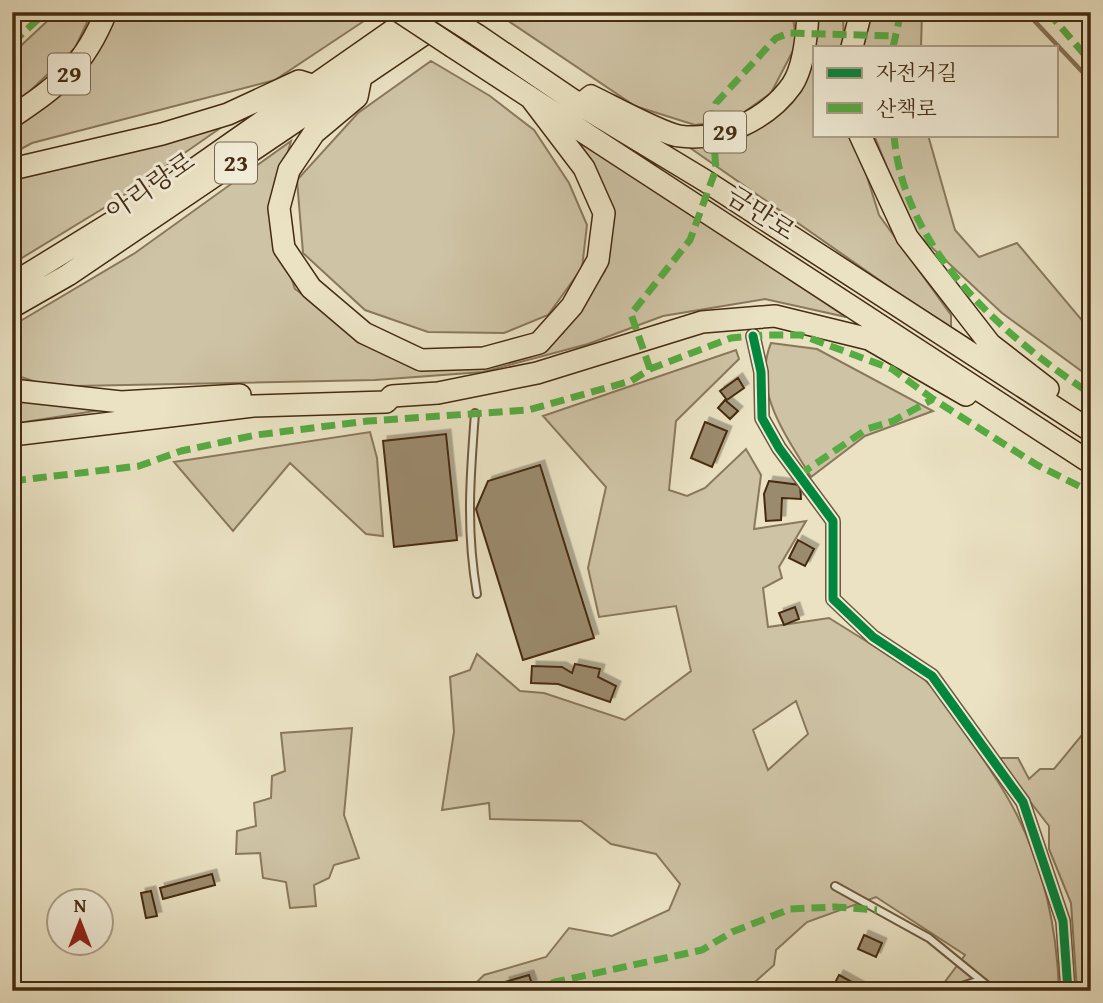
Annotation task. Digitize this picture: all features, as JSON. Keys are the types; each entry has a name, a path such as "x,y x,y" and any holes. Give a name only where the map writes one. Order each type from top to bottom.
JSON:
{"highway":[{"name":"29","path":"12,117 58,86 79,63 96,37 106,12"},
{"name":"금만로","path":"400,12 1091,463"},
{"name":"아리랑로","path":"12,284 163,191 419,12"},
{"name":"금만로","path":"441,12 580,105 704,180 1091,431"},
{"name":"아리랑로","path":"12,307 68,275 455,12"},
{"name":"29","path":"580,105 591,96 678,136 722,134 740,127 760,115 792,85 802,60 808,12"},
{"path":"851,12 852,45"},
{"path":"852,45 861,12"},
{"path":"361,78 357,97 314,133 289,170 279,208 284,248 311,288 364,333 421,360 484,358 539,343 572,306 598,260 604,213 584,168 530,97"},
{"path":"12,169 162,134 228,114 299,81 315,86"},
{"path":"860,136 907,237 990,344 1076,410 1072,419"},
{"path":"12,390 121,402 247,394 385,392 392,396 438,393 537,373 702,322 775,316 869,339 966,395 973,386"},
{"path":"12,435 253,406 386,402 392,396"}],"street":[{"path":"753,336 761,372 762,418 779,448 833,521 833,599 873,637 932,676 1023,802 1063,921 1068,991"}],"lane":[{"path":"475,413 469,488 469,546 478,594"},
{"path":"835,886 929,939 994,991"},
{"path":"947,991 980,979"}],"shaded area":[{"path":"57,12 92,12 75,48 29,92 12,104 12,54"},
{"path":"115,12 359,12 367,19 275,80 32,143 12,154 12,127 87,70"},
{"path":"792,12 797,43 771,93 733,120 695,125 635,106 498,14"},
{"path":"813,12 843,12 844,46 813,46 813,136 854,136 879,215 951,315 951,330 663,129 715,150 763,125 801,88"},
{"path":"872,12 922,12 921,46 863,46"},
{"path":"431,61 490,96 534,130 569,183 587,225 582,268 548,315 504,333 428,332 365,310 303,253 297,180 358,113"},
{"path":"229,122 117,200 12,264 12,178"},
{"path":"570,133 846,317 765,299 663,316 588,344 483,372 375,380 75,386 45,385 12,374 12,326 135,253 291,141 270,216 295,289 384,354 514,358 563,333 605,271 611,223"},
{"path":"874,136 928,136 955,230 979,257 1017,243 1091,331 1091,378 1002,313 912,229"},
{"path":"771,343 817,349 933,411 865,436 811,477 783,430 769,396 766,361"},
{"path":"736,350 739,359 676,421 669,490 687,496 705,488 746,449 761,475 754,529 806,521 779,567 782,578 763,588 768,627 829,618 919,674 934,689 999,784 1017,815 1035,857 1052,923 1059,991 938,991 965,955 876,897 807,922 776,950 774,965 745,991 468,991 484,975 546,957 569,928 612,936 669,910 680,884 656,854 611,844 581,821 490,819 489,803 442,810 454,732 450,677 470,670 477,654 520,691 544,693 625,720 691,671 676,606 599,617 588,568 606,487 543,416","holes":["796,701 808,734 768,770 753,730"]},
{"path":"12,397 120,407 12,424"},
{"path":"370,432 377,458 383,536 366,534 290,463 233,531 174,462"},
{"path":"1091,724 1091,991 1077,991 1071,903 1049,849 1049,826 996,758 1018,758 1029,779 1040,769 1054,769"},
{"path":"352,728 344,815 359,858 334,865 329,878 314,885 316,906 290,908 286,882 263,878 260,853 236,854 237,831 256,826 254,803 271,798 272,776 285,771 281,733"}],"building":[{"path":"738,378 744,388 727,400 720,391"},
{"path":"725,400 738,411 730,419 718,408"},
{"path":"705,422 727,431 712,467 691,458"},
{"path":"446,434 457,540 394,547 383,441"},
{"path":"540,465 594,638 523,660 476,509 488,481"},
{"path":"769,481 800,485 801,499 782,498 781,520 766,521 764,494"},
{"path":"798,540 814,549 805,566 789,558"},
{"path":"795,607 799,619 784,625 779,613"},
{"path":"575,664 600,669 598,677 616,686 610,702 558,684 531,683 532,666 562,667 572,673"},
{"path":"212,874 215,885 163,899 160,888"},
{"path":"151,891 157,916 146,918 141,893"},
{"path":"864,935 882,943 876,957 858,949"},
{"path":"529,975 532,984 508,991 505,982"},
{"path":"839,975 863,988 862,991 832,989"}],"waterway":[{"path":"12,26 27,12"},
{"path":"1026,12 1091,81"}],"marked path":[{"path":"12,43 46,12"},
{"path":"893,46 901,12"},
{"path":"1048,12 1091,62"},
{"path":"650,369 631,314 690,240 716,169 712,119 716,103 776,38 790,33 893,36"},
{"path":"894,136 901,176 916,215 937,251 962,285 1024,345 1091,394"},
{"path":"12,481 139,466 181,451 256,435 368,421 528,410 631,381 650,369 731,338 801,335 892,369 933,399 1037,465 1091,492"},
{"path":"799,475 867,429 893,421 933,399"},
{"path":"532,991 555,982 702,950 732,932 790,909 835,907 877,910"}],"cycle path":[{"path":"753,336 761,372 762,418 779,448 833,521 833,599 873,637 932,676 1023,802 1063,921 1068,991"}]}
